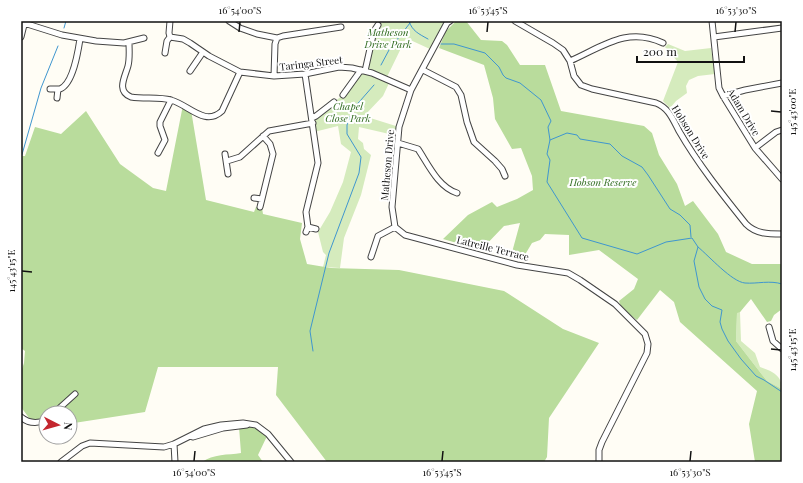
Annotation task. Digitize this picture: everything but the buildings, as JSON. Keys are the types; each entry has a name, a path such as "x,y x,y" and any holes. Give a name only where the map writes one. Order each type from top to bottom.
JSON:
{"street":[{"path":"165,53 167,41 170,37 170,21"},
{"path":"229,21 251,32 277,38 342,27"},
{"path":"330,21 331,28"},
{"name":"Matheson Drive","path":"395,227 392,207 399,127 411,90 447,23 450,21"},
{"name":"Hobson Drive","path":"515,21 558,46 567,55 576,80 584,86 656,103 664,107 706,174 746,224 750,228 760,233 782,234"},
{"name":"Adam Drive","path":"712,21 719,88 722,96 756,148 782,179"},
{"path":"21,37 24,22 62,35 80,39 116,43 129,42 144,38"},
{"path":"343,95 363,71 374,31 378,25"},
{"path":"714,37 782,28"},
{"path":"570,61 609,42 627,37 646,36 663,43"},
{"name":"Taringa Street","path":"170,37 183,39 219,62 240,72 274,76 305,74 339,67 352,68 411,90"},
{"path":"274,76 275,44 277,38"},
{"path":"50,89 61,89 66,86 77,59 80,39"},
{"path":"129,42 129,64 122,85 123,91 126,95 138,98 171,100 202,116 213,117 217,116 222,111 240,72"},
{"path":"190,71 203,52"},
{"path":"423,70 456,87 461,95 467,122 474,142 495,161 502,169 505,176"},
{"path":"305,74 318,163 306,212 307,229 316,229"},
{"path":"722,96 782,83"},
{"path":"57,98 58,89"},
{"path":"158,152 164,140 160,122 171,100"},
{"path":"226,161 240,157 269,131 312,120 334,102"},
{"path":"756,148 776,132 782,130"},
{"path":"260,207 273,154 270,144 263,136"},
{"path":"398,143 418,149 446,188 457,193"},
{"path":"225,154 228,174"},
{"path":"254,198 262,200"},
{"path":"371,257 378,236 395,227"},
{"name":"Latreille Terrace","path":"395,227 405,235 517,265 568,273 615,304 645,334 648,344 647,353 602,442 599,450 599,462"},
{"path":"769,327 772,342 782,348"},
{"path":"63,405 75,394"},
{"path":"21,417 30,422 38,422"},
{"path":"61,462 82,446 90,443 164,447 174,444 204,429 221,425 250,424 256,425 268,434 292,462"},
{"path":"174,444 175,462"}],"green space":[{"name":"Chapel Close Park","path":"385,21 450,21 432,50 406,38 386,79 390,81 383,96 364,116 399,127 398,136 359,127 358,139 363,143 364,149 371,155 361,195 344,238 340,268 323,267 326,255 323,252 318,232 330,212 343,182 351,152 341,144 338,126 314,132 312,118 343,95 358,75 365,71 378,25"},
{"name":"Hobson Reserve","path":"456,21 466,21 481,40 502,41 507,45 520,65 545,65 561,111 644,126 652,133 659,155 677,184 685,206 693,201 718,234 726,252 752,264 782,264 782,309 774,315 771,321 767,322 751,299 740,312 737,313 736,341 767,381 782,389 782,462 755,462 749,424 757,391 680,322 674,302 660,290 637,320 622,309 619,301 634,289 638,279 599,250 569,255 569,235 545,234 540,240 532,243 523,258 511,256 520,223 504,226 481,250 443,239 468,215 492,202 497,207 517,199 533,190 532,176 521,148 512,149 495,119 493,98 484,65 439,48 446,31"},
{"path":"668,44 685,51 711,48 715,74 698,76 689,80 686,86 687,93 676,101 670,108 663,101 678,62 665,47"},
{"path":"183,105 191,110 206,200 254,212 256,207 262,208 263,214 302,223 300,239 307,264 331,268 399,270 504,291 563,329 599,343 549,418 547,457 544,462 327,462 276,395 278,367 158,367 145,412 78,422 78,405 38,405 38,420 32,422 21,407 21,372 24,363 25,351 21,348 21,156 25,156 35,127 61,134 86,111 120,164 153,188 166,191"},
{"path":"710,274 743,308 740,312 741,341 755,353 760,367 776,374 782,384 782,389 767,381 736,341 737,313"},
{"path":"250,424 268,434 258,455 263,462 202,462 216,456 241,453 239,427"}],"waterway":[{"path":"64,28 66,21"},
{"path":"409,21 414,30 428,39"},
{"path":"381,65 389,50 410,23"},
{"path":"441,44 454,44 485,53 499,67 506,78 520,83 541,100 551,121 548,127 550,140 547,154 550,160 547,182 582,238 637,254 666,242 692,238 698,247 694,261 699,287 705,299 712,306 722,310 720,322 728,341 756,376 782,392"},
{"path":"21,158 41,88 58,46"},
{"path":"313,351 310,331 329,253 359,173 361,157 347,134 347,125 353,109 374,85"},
{"path":"550,140 567,133 577,135 580,139 610,144 622,156 642,167 670,209 680,215 690,225 691,237"},
{"path":"698,247 727,274 740,282 773,282 782,284"}],"park label":[{"name":"Matheson Drive Park","path":"388,38"}]}
